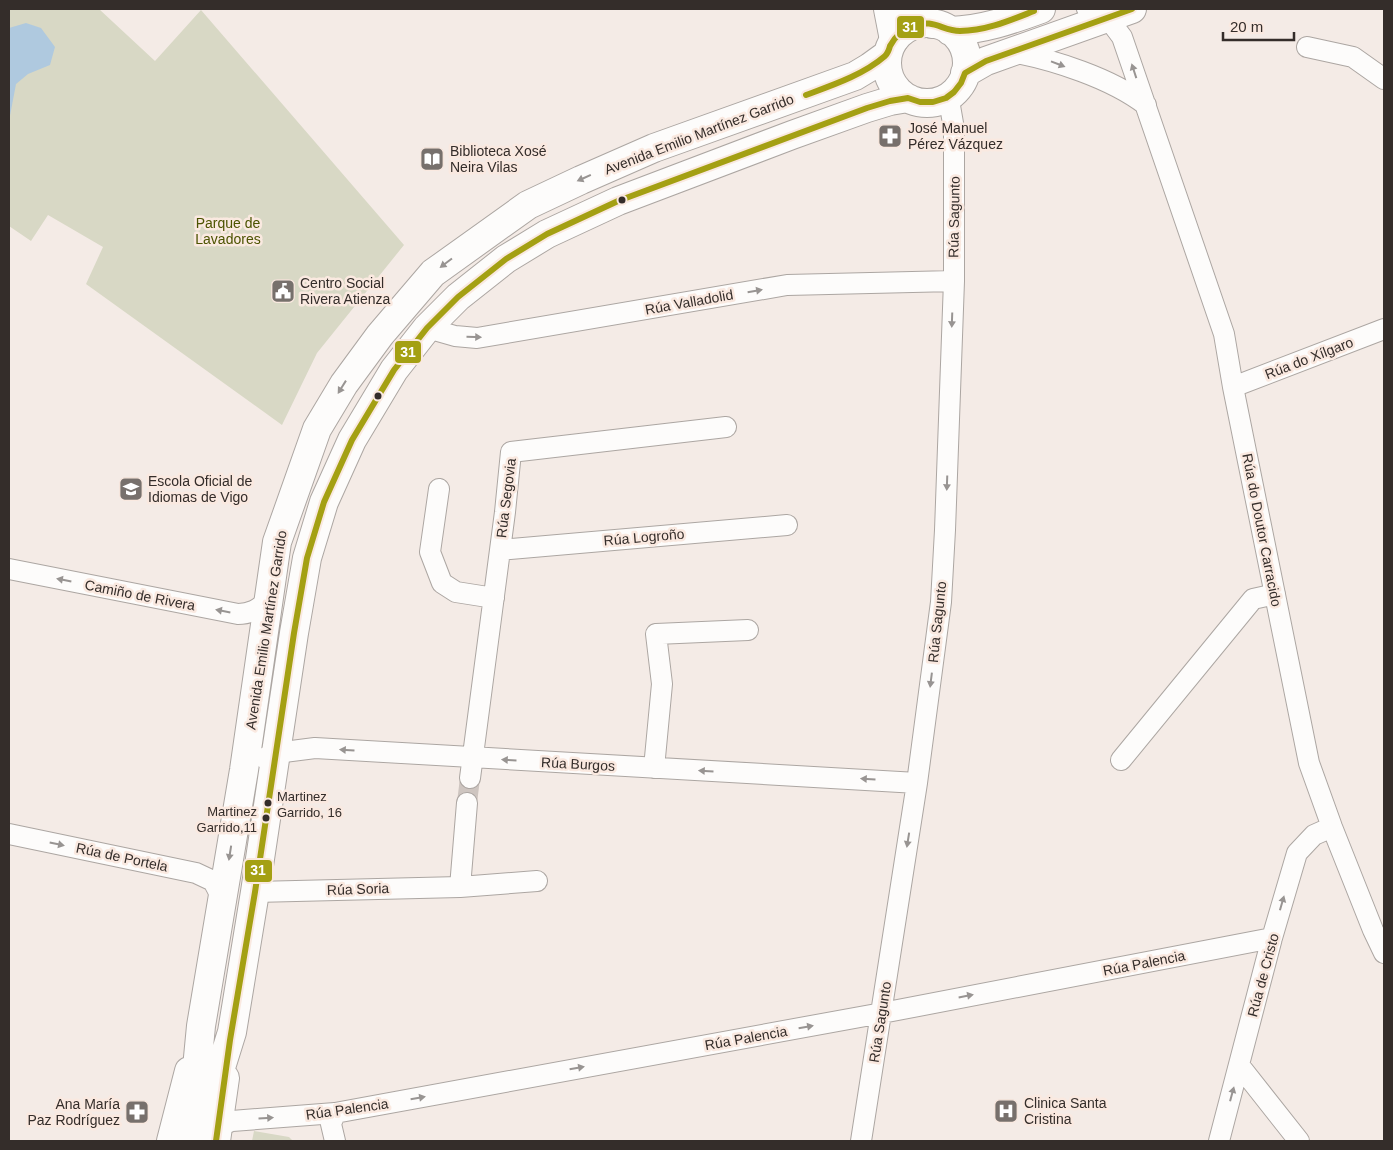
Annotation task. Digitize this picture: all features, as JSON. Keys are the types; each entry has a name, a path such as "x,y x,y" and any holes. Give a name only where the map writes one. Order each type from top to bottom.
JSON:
{"main road":[{"path":"888,9 891,47 887,67 890,80 897,90 908,98 920,102 933,102 946,98 961,83 965,73 966,58 964,50 961,43 941,27 908,9"},
{"path":"891,47 906,29 923,23 966,30 987,26 1041,9"},
{"path":"965,73 986,61 1104,21 1132,9"},
{"name":"Avenida Emilio Martínez Garrido","path":"171,1141 201,1026 244,770 277,542 317,429 344,384 380,335 433,273 528,205 654,148 842,81 870,67 891,47"},
{"name":"Avenida Emilio Martínez Garrido","path":"211,1136 230,1040 255,892 307,558 324,502 352,440 394,370 427,328 458,297 506,259 556,230 618,201 792,135 890,101 908,98"},
{"path":"190,1141 201,1026"}],"street":[{"name":"Rúa do Doutor Carracido","path":"1104,21 1146,105 1224,334 1309,763 1373,930 1384,953"},
{"path":"1307,47 1353,57 1384,79"},
{"path":"1011,52 1044,58 1112,84 1132,94 1146,105"},
{"name":"Rúa Sagunto","path":"861,1141 917,783 941,602 954,280 954,129 950,106 946,98"},
{"name":"Rúa Valladolid","path":"427,328 455,336 477,338 787,285 954,280"},
{"name":"Rúa do Xílgaro","path":"1233,387 1384,329"},
{"name":"Rúa Segovia","path":"472,758 494,598 511,452 726,427"},
{"path":"439,489 430,552 442,583 456,592 494,598"},
{"name":"Rúa Logroño","path":"500,550 787,525"},
{"name":"Camiño de Rivera","path":"9,569 238,614 248,614 257,610 268,601"},
{"path":"1121,760 1253,598 1276,594"},
{"path":"654,768 662,684 656,634 748,630"},
{"name":"Rúa Burgos","path":"244,770 254,761 276,753 315,748 917,783"},
{"path":"470,778 472,758"},
{"path":"460,887 467,803"},
{"name":"Rúa de Cristo","path":"1219,1141 1272,938 1297,853 1314,835 1332,826"},
{"name":"Rúa de Portela","path":"9,834 196,872 213,881 222,900"},
{"name":"Rúa Soria","path":"255,892 460,887 537,881"},
{"name":"Rúa Palencia","path":"211,1136 232,1121 335,1113 882,1013 1272,938"},
{"path":"1239,1065 1300,1141"},
{"path":"335,1113 331,1124 335,1141"}],"green space":[{"name":"Parque de Lavadores","path":"9,9 99,9 155,61 201,10 404,245 317,353 282,425 86,284 103,247 48,215 31,241 9,226"},
{"path":"254,1131 289,1137 293,1141 252,1141"}],"water":[{"path":"26,23 41,28 55,47 50,65 28,74 16,84 9,121 9,28"}],"tunnel":[{"path":"467,803 470,778"}],"transit line":[{"name":"31","path":"216,1141 230,1040 307,558 324,502 352,440 394,370 427,328 458,297 506,259 547,234 618,201 867,108 908,98 920,102 933,102 946,98 961,83 965,73 986,61 1132,9"},
{"name":"31","path":"806,95 867,69 886,55 897,37 905,29 912,26 926,23 954,30 970,31 998,24 1034,11"}],"place":[{"name":"José Manuel Pérez Vázquez","path":"890,136"},
{"name":"Biblioteca Xosé Neira Vilas","path":"432,159"},
{"name":"Centro Social Rivera Atienza","path":"283,291"},
{"name":"Escola Oficial de Idiomas de Vigo","path":"131,489"},
{"name":"Martinez Garrido, 16","path":"268,803"},
{"name":"Martinez Garrido,11","path":"266,818"},
{"name":"Clinica Santa Cristina","path":"1006,1111"},
{"name":"Ana María Paz Rodríguez","path":"137,1112"}]}
